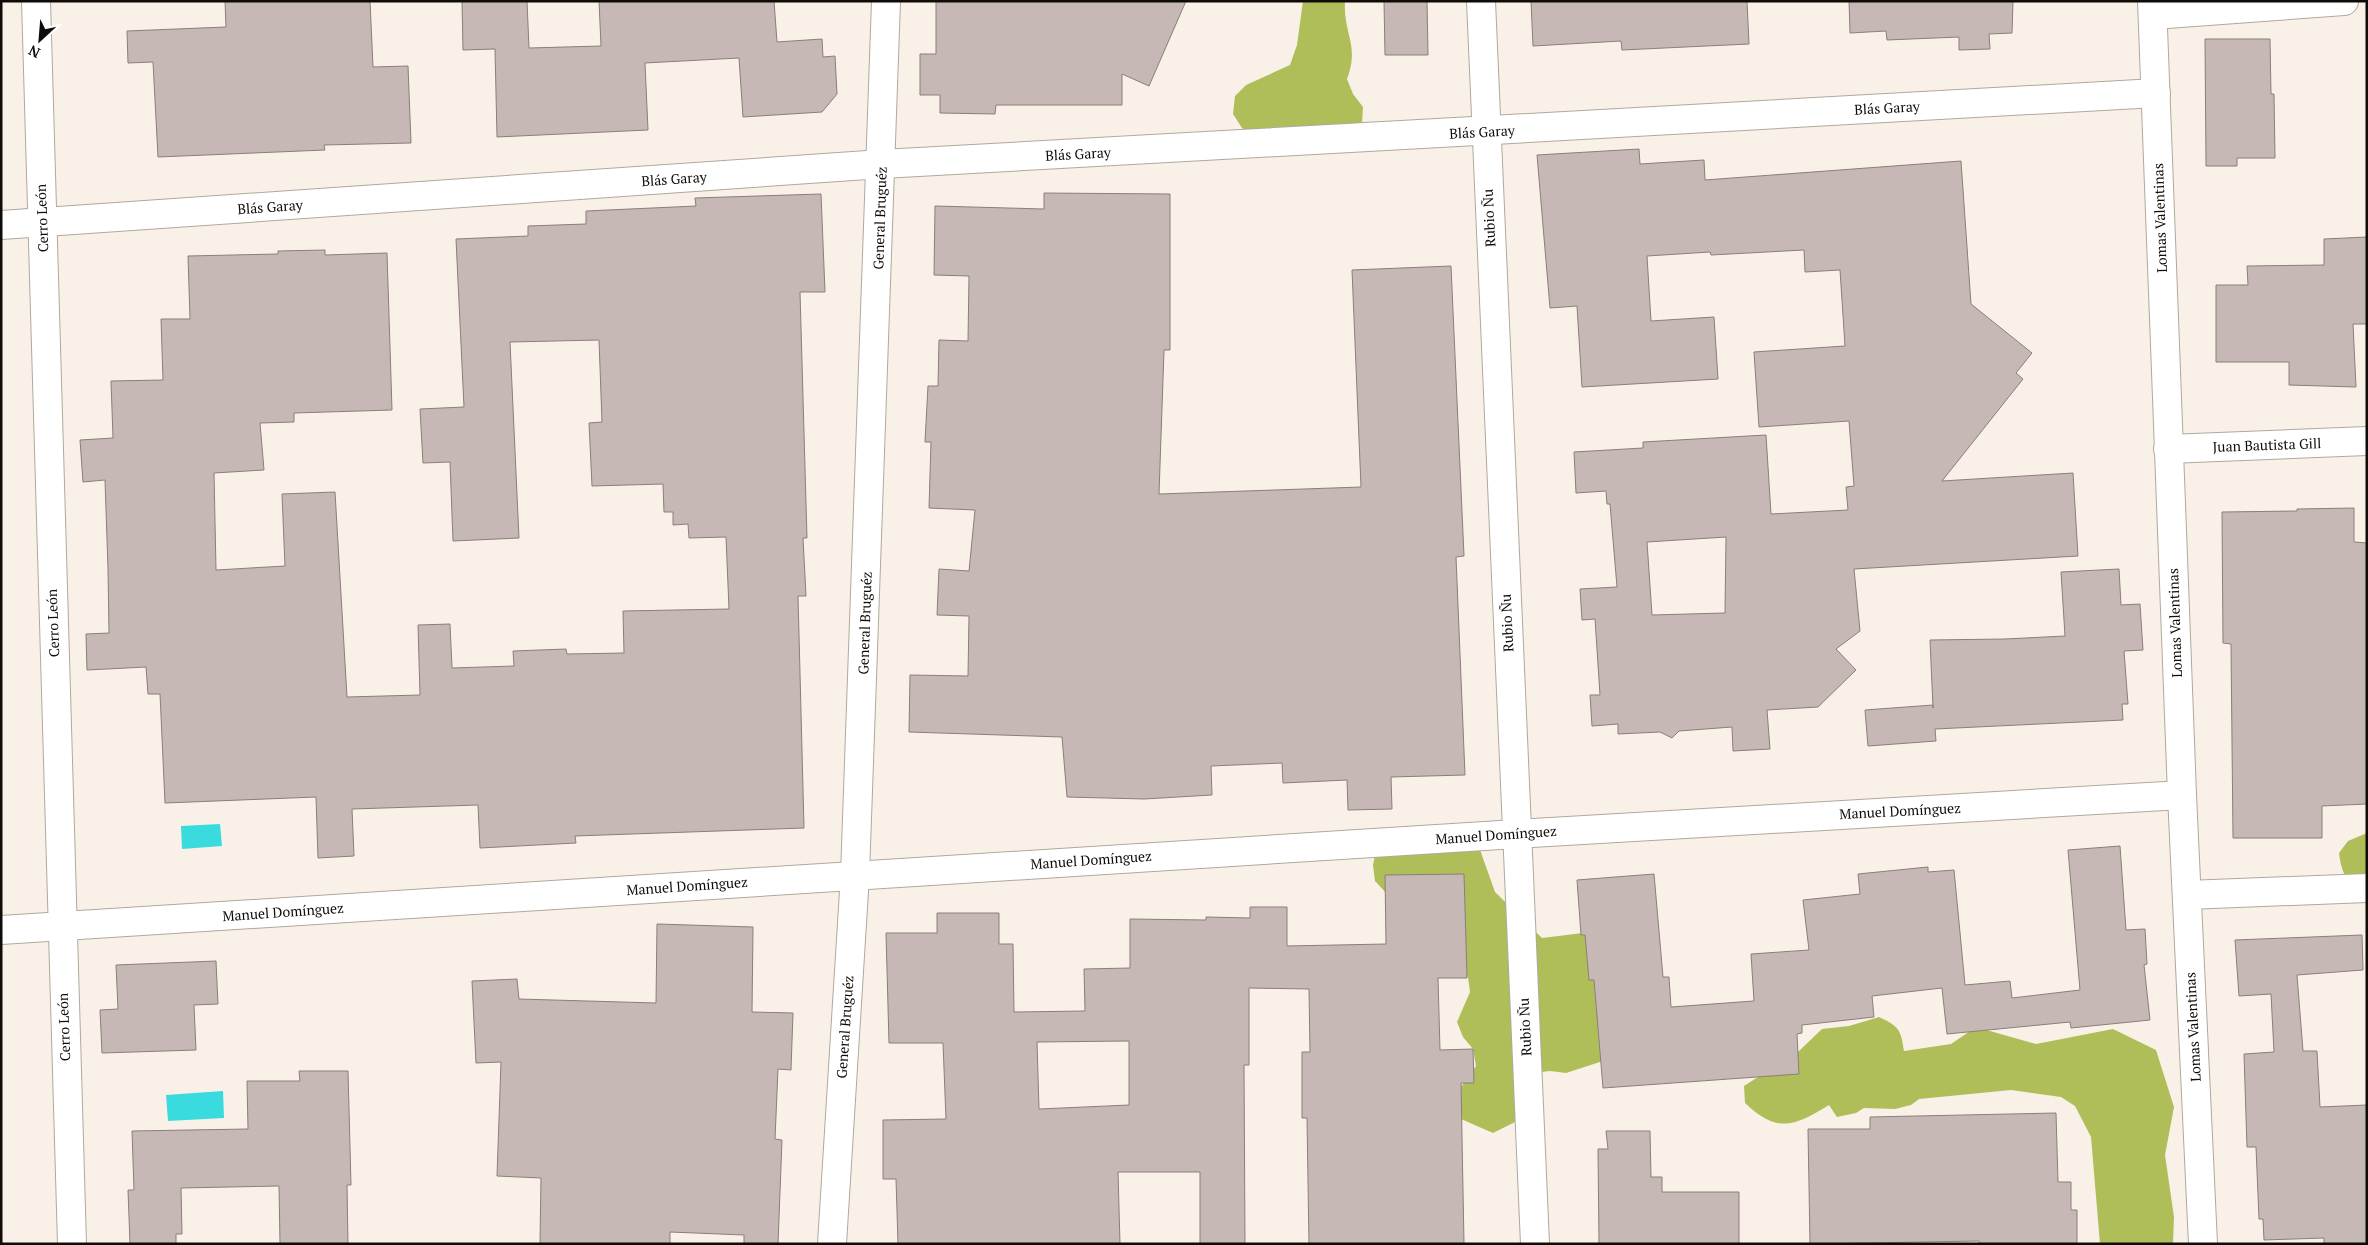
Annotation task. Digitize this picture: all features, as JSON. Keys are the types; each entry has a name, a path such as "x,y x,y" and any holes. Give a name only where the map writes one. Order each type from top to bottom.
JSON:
{"street":[{"name":"Cerro León","path":"36,1 61,926 72,1244"},
{"name":"General Bruguéz","path":"832,1244 855,875 882,164 886,1"},
{"name":"Rubio Ñu","path":"1481,1 1535,1244"},
{"path":"2152,8 2344,1"},
{"name":"Lomas Valentinas","path":"2152,8 2182,795 2203,1244"},
{"name":"Blás Garay","path":"1,225 882,164 1486,132 2156,93"},
{"name":"Juan Bautista Gill","path":"2168,449 2367,441"},
{"name":"Manuel Domínguez","path":"1,930 1516,834 2182,795"},
{"path":"2187,895 2367,888"}],"green space":[{"path":"1303,1 1345,1 1346,23 1352,48 1351,67 1347,79 1353,94 1363,107 1362,124 1269,144 1242,128 1233,114 1235,96 1246,85 1290,65 1297,45"},
{"path":"2367,833 2367,897 2347,879 2342,868 2339,853 2348,841"},
{"path":"1479,847 1495,892 1542,938 1591,932 1603,1061 1566,1073 1550,1071 1533,1073 1523,1118 1493,1133 1461,1119 1458,1091 1476,1066 1473,1049 1463,1037 1457,1022 1470,992 1468,977 1454,966 1375,881 1373,865 1376,849"},
{"path":"1879,1017 1891,1023 1898,1030 1902,1038 1904,1051 1951,1044 1976,1027 2036,1044 2113,1029 2156,1050 2174,1107 2165,1155 2174,1217 2173,1244 2100,1244 2091,1137 2075,1106 2061,1097 2011,1090 1919,1099 1911,1105 1895,1109 1864,1108 1856,1113 1837,1117 1829,1105 1806,1118 1786,1124 1767,1119 1756,1113 1745,1103 1744,1086 1799,1051 1822,1029 1849,1026"}],"water":[{"path":"220,824 222,846 182,849 181,826"},
{"path":"223,1091 224,1118 168,1121 166,1095"}],"building":[{"path":"225,1 370,1 373,67 408,66 411,143 324,145 325,150 158,157 153,62 128,63 127,31 226,27"},
{"path":"462,1 527,1 529,48 601,46 599,1 774,1 777,42 822,39 823,57 835,56 837,94 822,112 743,117 739,58 645,63 648,130 497,137 495,49 463,50"},
{"path":"936,1 1186,1 1149,86 1122,74 1122,105 996,105 995,114 940,113 940,95 920,95 920,54 936,54"},
{"path":"1384,1 1427,1 1428,55 1385,55"},
{"path":"1531,1 1747,1 1749,44 1622,50 1621,41 1533,46"},
{"path":"1849,1 2013,1 2012,33 1989,34 1990,49 1959,50 1959,37 1887,40 1886,31 1850,33"},
{"path":"2205,39 2270,39 2271,94 2274,94 2275,158 2237,158 2237,166 2206,166"},
{"path":"1639,149 1640,164 1704,160 1705,180 1961,161 1971,304 2032,353 2016,373 2023,379 1942,481 2073,473 2078,556 1854,569 1860,631 1836,649 1856,670 1818,707 1767,710 1770,749 1733,751 1732,727 1679,731 1672,738 1660,732 1618,734 1618,724 1592,726 1590,695 1600,695 1595,619 1582,620 1580,589 1617,587 1610,504 1607,504 1606,491 1576,493 1574,452 1643,448 1643,442 1766,435 1771,514 1848,510 1846,487 1854,486 1849,421 1759,427 1754,352 1845,346 1840,270 1805,272 1804,250 1711,255 1710,252 1647,256 1651,321 1714,317 1718,379 1582,387 1577,306 1550,308 1537,155","holes":["1726,537 1725,613 1652,615 1647,542"]},
{"path":"1044,193 1170,194 1170,350 1164,350 1159,494 1361,487 1352,270 1451,266 1464,556 1456,557 1465,775 1391,777 1392,809 1348,810 1347,780 1283,783 1282,763 1211,766 1212,795 1144,799 1067,797 1062,737 909,732 910,675 968,676 969,616 937,615 939,569 969,571 975,510 929,508 931,442 925,442 928,386 938,386 939,340 968,341 969,276 934,275 935,206 1044,209"},
{"path":"821,194 825,292 800,292 807,538 803,538 806,596 798,596 804,828 575,836 576,843 480,848 478,805 352,809 354,856 318,858 316,797 165,803 160,694 148,694 146,667 87,670 86,634 109,633 108,569 105,480 83,482 80,440 113,438 111,381 163,380 161,319 190,319 188,256 278,254 278,251 325,250 325,255 387,253 392,410 294,413 294,422 260,423 264,470 214,473 216,570 285,566 282,494 335,492 347,697 420,695 418,625 450,624 452,668 514,666 513,651 566,649 567,654 624,653 623,611 729,609 726,537 689,538 688,524 673,525 673,512 664,512 663,484 592,486 589,423 602,422 599,340 510,342 519,538 453,541 450,462 423,463 420,409 464,407 456,239 528,236 528,226 586,224 586,211 696,206 695,198"},
{"path":"2367,237 2367,324 2353,324 2356,387 2289,385 2289,362 2216,362 2216,285 2248,285 2247,266 2324,265 2324,239"},
{"path":"2354,508 2354,542 2367,543 2367,804 2322,806 2322,838 2233,838 2231,644 2223,643 2222,512"},
{"path":"2119,569 2121,605 2140,604 2143,650 2124,651 2128,704 2122,704 2123,720 1935,729 1936,741 1868,746 1865,710 1933,705 1930,640 2065,636 2061,572"},
{"path":"2120,846 2126,930 2145,929 2147,964 2144,965 2150,1020 2071,1028 2070,1022 1947,1034 1942,988 1872,996 1874,1017 1802,1025 1802,1033 1797,1034 1799,1074 1603,1088 1594,980 1589,980 1585,935 1581,935 1577,880 1654,874 1663,977 1669,977 1671,1007 1754,1001 1751,954 1809,950 1803,900 1860,894 1858,874 1928,867 1928,872 1954,870 1965,985 2010,981 2012,998 2080,990 2068,850"},
{"path":"1464,874 1467,978 1438,978 1440,1050 1473,1049 1474,1083 1461,1083 1464,1244 1309,1244 1307,1118 1302,1118 1302,1052 1310,1052 1309,989 1249,988 1249,1065 1244,1065 1245,1244 1200,1244 1200,1172 1118,1172 1120,1244 898,1244 896,1179 883,1179 883,1120 946,1119 943,1043 889,1043 886,933 937,933 937,913 999,913 999,944 1013,944 1014,1012 1085,1011 1084,969 1130,968 1130,919 1206,920 1206,917 1250,918 1250,907 1287,907 1287,946 1386,944 1385,875","holes":["1129,1041 1129,1105 1039,1109 1037,1042"]},
{"path":"657,924 753,927 752,1012 793,1013 791,1070 778,1069 775,1139 782,1140 778,1244 744,1244 744,1235 670,1232 670,1244 540,1244 541,1178 497,1176 501,1062 476,1063 472,981 517,979 519,999 656,1003"},
{"path":"2362,935 2363,970 2297,975 2303,1051 2317,1051 2320,1107 2367,1105 2367,1244 2324,1244 2324,1238 2264,1240 2263,1219 2259,1219 2256,1147 2247,1147 2244,1054 2274,1052 2271,994 2239,996 2235,940"},
{"path":"216,961 218,1004 194,1005 196,1050 102,1053 100,1010 118,1009 116,965"},
{"path":"299,1071 348,1071 351,1185 347,1185 348,1244 280,1244 279,1186 181,1188 182,1234 176,1234 176,1244 130,1244 128,1190 134,1190 132,1131 248,1129 247,1081 300,1081"},
{"path":"2056,1113 2058,1182 2071,1182 2071,1210 2077,1210 2077,1244 1979,1244 1979,1241 1810,1244 1808,1129 1870,1129 1870,1117"},
{"path":"1606,1131 1650,1131 1651,1177 1662,1177 1662,1192 1739,1192 1739,1244 1599,1244 1598,1149 1608,1149"}]}
